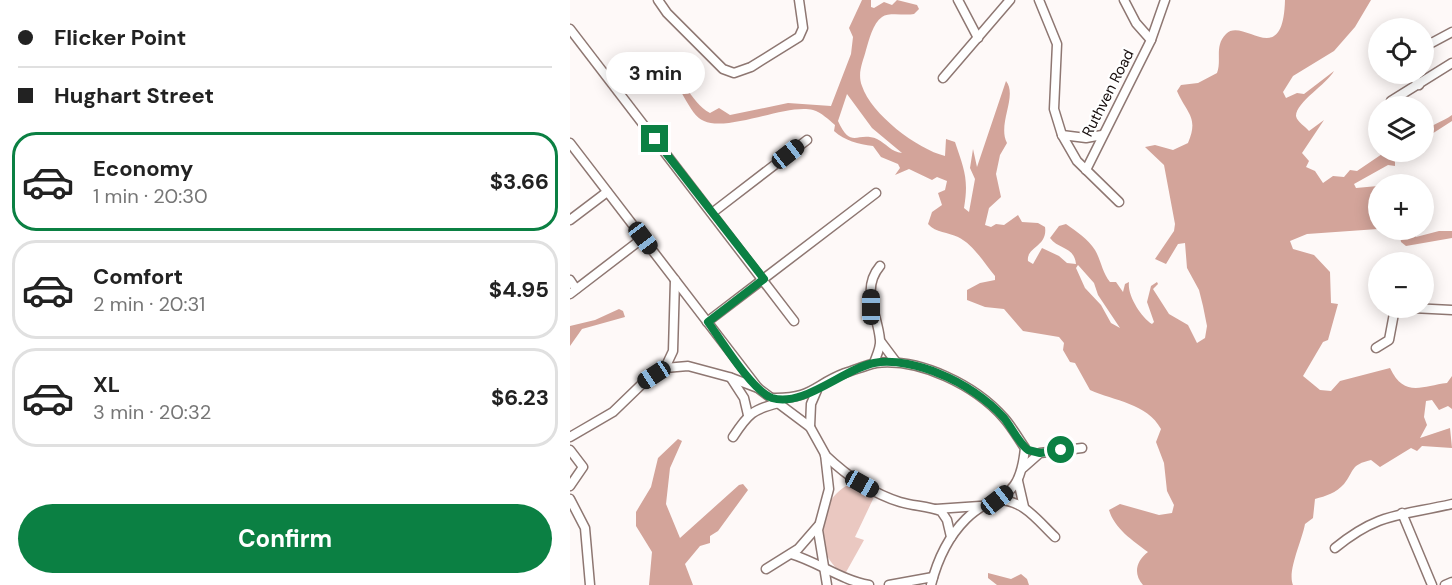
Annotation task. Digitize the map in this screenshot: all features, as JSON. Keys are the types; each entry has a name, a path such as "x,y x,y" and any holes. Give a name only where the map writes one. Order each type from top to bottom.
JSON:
{"street":[{"path":"658,0 667,13 723,69 734,73 751,67 799,37 803,28 799,0"},
{"path":"958,0 978,38"},
{"path":"943,78 1010,0"},
{"path":"1039,0 1057,44 1054,109 1062,135 1070,152 1119,202"},
{"name":"Ruthven Road","path":"1086,170 1150,40 1136,23 1124,0"},
{"path":"1150,40 1165,0"},
{"path":"570,29 794,321"},
{"path":"1434,42 1452,32"},
{"path":"1400,96 1452,63"},
{"path":"1062,135 1086,138 1102,135"},
{"path":"712,213 807,140"},
{"path":"570,144 758,388"},
{"path":"570,220 607,192"},
{"path":"708,322 876,193"},
{"path":"570,280 573,292 643,238"},
{"path":"880,266 871,282 871,307 881,342 896,362"},
{"path":"570,437 613,412 643,383 665,368 674,351 675,280"},
{"path":"1434,309 1452,310"},
{"path":"1376,348 1389,340 1393,318"},
{"path":"874,363 881,342"},
{"path":"674,351 688,366"},
{"path":"733,436 748,415 776,400 794,399 817,390 841,374 874,363 896,362 940,374 986,400 1004,419 1025,448 1040,453 1082,448"},
{"path":"665,368 688,366 758,388 810,427 825,454 845,472 875,492 900,502 935,509 987,505"},
{"path":"729,377 741,390 748,415"},
{"path":"810,427 811,404 817,390"},
{"path":"889,585 932,581 939,560 951,537 965,520 997,500 1018,481 1023,468 1025,448"},
{"path":"570,450 583,466 570,486"},
{"path":"1023,468 1040,453"},
{"path":"825,454 829,489 818,526 827,585"},
{"path":"1018,481 1024,507"},
{"path":"570,499 585,528 590,585"},
{"path":"997,500 1006,500 1024,507 1055,537"},
{"path":"1335,548 1373,522 1402,513 1452,504"},
{"path":"935,509 947,520 951,537"},
{"path":"1402,513 1432,585"},
{"path":"766,569 791,554 818,526"},
{"path":"791,554 809,559 825,568 869,585"},
{"path":"1445,585 1452,582"}],"shaded area":[{"path":"862,0 871,0 871,7 874,8 884,2 892,5 897,0 917,5 919,9 914,14 893,14 882,17 876,23 860,72 862,86 867,97 885,119 921,146 945,156 946,139 955,142 965,174 964,208 969,212 975,179 970,168 973,149 977,167 1006,81 1010,94 1004,127 1007,143 1000,155 996,174 1001,197 989,208 985,225 991,227 996,224 1004,225 1018,215 1022,222 1038,223 1045,227 1045,234 1028,256 1028,261 1033,264 1042,248 1059,256 1067,263 1076,264 1075,258 1069,251 1050,238 1059,226 1066,224 1092,246 1110,282 1116,282 1123,292 1125,284 1129,282 1130,293 1136,305 1152,324 1154,322 1147,302 1151,286 1157,282 1158,284 1153,289 1169,314 1188,325 1197,343 1205,338 1207,326 1199,290 1187,268 1185,243 1178,244 1166,264 1155,259 1174,231 1175,224 1164,165 1145,147 1155,145 1173,150 1188,143 1192,121 1177,91 1181,85 1198,83 1217,73 1220,43 1226,34 1233,30 1270,38 1277,33 1283,21 1285,0 1371,0 1355,27 1334,51 1293,76 1283,92 1286,98 1297,93 1304,94 1334,71 1306,99 1296,116 1309,131 1324,120 1302,153 1309,161 1306,167 1315,171 1323,183 1333,176 1344,177 1350,170 1357,171 1370,162 1395,162 1395,166 1388,165 1368,174 1354,184 1356,188 1368,187 1368,230 1307,234 1290,241 1293,249 1314,255 1330,272 1331,303 1338,304 1328,340 1323,342 1303,376 1320,390 1331,391 1340,381 1390,368 1401,383 1414,388 1447,383 1452,376 1452,409 1448,406 1439,410 1432,400 1426,401 1424,417 1427,425 1420,438 1450,428 1452,448 1422,446 1417,451 1411,448 1380,467 1371,460 1364,462 1356,466 1338,490 1315,499 1313,518 1305,524 1293,564 1293,585 1143,585 1137,568 1141,559 1148,552 1130,539 1115,523 1109,510 1120,504 1159,515 1172,513 1174,505 1167,491 1164,463 1156,442 1161,429 1155,420 1139,408 1090,390 1075,363 1070,362 1063,350 1064,343 1059,337 1023,331 1004,309 985,307 967,300 967,290 980,283 995,280 995,276 964,240 928,224 932,212 942,205 938,193 945,190 947,181 937,177 932,180 909,169 895,175 900,168 898,164 881,157 873,146 847,140 834,131 835,125 813,110 789,110 728,123 704,121 693,112 674,81 661,69 675,75 697,102 710,113 719,108 730,115 788,103 831,106 851,54 853,37 849,28","holes":["847,94 872,128 902,153 877,139 855,138 847,135 838,121","1078,265 1094,283 1098,295 1120,328 1111,323 1101,305 1085,288 1076,268"]},
{"path":"1452,115 1452,121 1434,133 1434,125"},
{"path":"1452,231 1452,238 1406,246 1401,240 1434,240 1434,232"},
{"path":"619,309 623,311 625,317 582,329 570,346 570,326 595,320"},
{"path":"678,439 682,441 670,468 666,504 680,538 739,485 743,484 748,490 718,531 710,536 710,543 700,546 685,564 693,585 649,585 652,552 636,526 636,512 651,487 658,458"},
{"path":"846,486 854,486 875,495 855,537 864,540 845,574 827,556 822,530 828,505"},
{"path":"988,573 1011,579 1021,574 1027,579 1029,585 997,585 988,578"}],"route":[{"path":"655,139 764,279 708,322 758,388 772,398 794,399 817,390 841,374 874,363 896,362 940,374 986,400 1028,450 1040,453 1061,450"}]}
